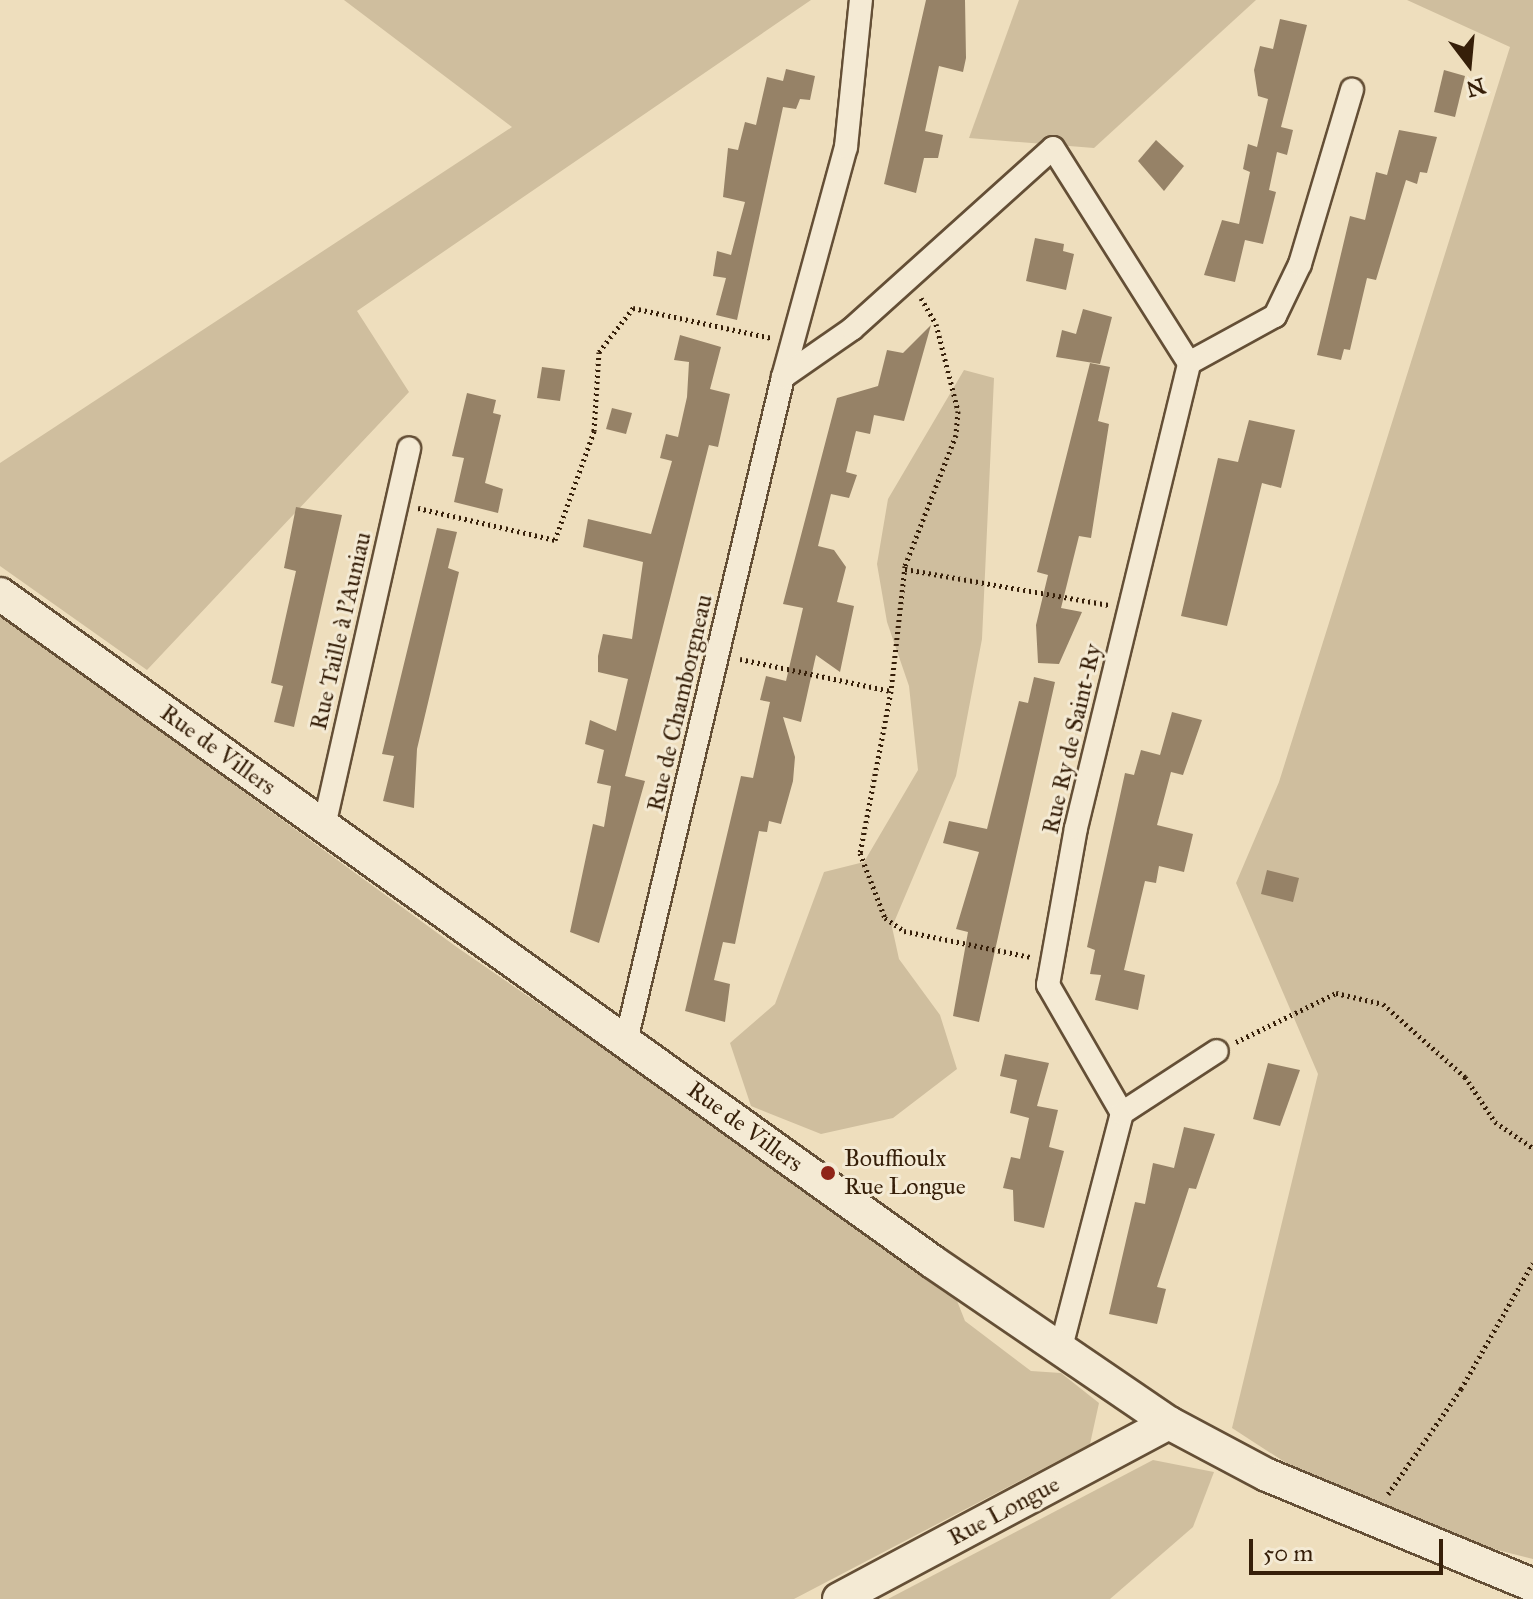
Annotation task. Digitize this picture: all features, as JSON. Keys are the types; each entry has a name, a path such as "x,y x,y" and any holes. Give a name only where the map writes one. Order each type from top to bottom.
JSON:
{"street":[{"name":"Rue de Chamborgneau","path":"626,1041 783,377 846,147 861,0"},
{"path":"783,377 910,277 1053,148 1189,363 1275,316 1300,264 1352,90"},
{"name":"Rue Ry de Saint-Ry","path":"1122,1113 1048,985 1076,828 1189,363"},
{"name":"Rue Taille à l'Auniau","path":"324,826 409,448"},
{"name":"Rue de Villers","path":"0,594 1060,1351 1169,1423 1371,1518 1533,1585"},
{"path":"1060,1351 1122,1113 1217,1051"},
{"name":"Rue Longue","path":"839,1599 1169,1423"}],"path":[{"path":"910,277 936,324 958,411 956,435 905,569 891,691 860,853 885,918 904,931 1052,961"},
{"path":"397,503 555,540 594,431 599,352 633,308 793,342"},
{"path":"905,569 1129,608"},
{"path":"718,654 891,691"},
{"path":"1217,1051 1336,993 1383,1004 1465,1077 1495,1122 1533,1148"},
{"path":"1371,1518 1461,1389 1533,1263"}],"shaded area":[{"path":"344,0 811,0 357,311 409,392 147,670 0,566 0,463 512,127"},
{"path":"1019,0 1256,0 1094,148 969,138"},
{"path":"1407,0 1533,0 1533,1559 1371,1518 1232,1428 1318,1074 1236,883 1279,782 1510,47"},
{"path":"964,370 994,378 982,639 956,776 892,927 899,959 940,1015 957,1069 893,1118 821,1134 751,1106 730,1043 775,1004 824,872 864,862 918,770 909,686 887,622 877,564 888,499"},
{"path":"0,614 458,948 952,1288 965,1321 1031,1371 1061,1373 1099,1403 1090,1444 794,1599 0,1599"},
{"path":"1153,1460 1214,1472 1193,1527 1110,1599 888,1599"}],"building":[{"path":"926,0 965,0 966,58 963,72 939,66 925,131 943,135 938,158 924,158 916,193 884,184"},
{"path":"1280,19 1307,25 1281,127 1293,130 1287,155 1277,152 1269,190 1276,192 1263,244 1245,240 1235,282 1204,275 1222,220 1239,224 1250,172 1243,169 1248,144 1257,147 1268,99 1258,96 1254,70 1260,46 1273,49"},
{"path":"786,69 815,76 810,100 800,99 796,109 783,107 737,320 716,315 726,278 713,276 717,251 731,255 745,202 723,197 728,148 738,150 745,122 756,125 767,77 783,81"},
{"path":"1444,70 1465,76 1455,117 1434,112"},
{"path":"1399,130 1437,137 1427,173 1420,172 1417,184 1406,180 1376,280 1367,278 1350,350 1344,349 1341,360 1317,355 1350,216 1365,220 1376,172 1387,175"},
{"path":"1156,140 1184,166 1164,191 1138,161"},
{"path":"1035,238 1064,244 1063,251 1074,254 1066,290 1026,281"},
{"path":"1083,309 1112,317 1100,364 1056,357 1062,330 1076,334"},
{"path":"931,325 904,421 874,415 870,434 856,431 846,472 857,475 849,498 831,494 818,546 834,550 846,567 837,602 854,606 840,672 816,655 801,722 783,717 795,757 793,781 781,824 769,821 767,832 759,831 735,944 723,942 714,980 730,984 725,1022 685,1011 741,776 753,778 770,702 760,700 766,676 786,681 803,608 783,604 837,398 878,386 887,350 903,353"},
{"path":"680,335 721,347 710,389 730,394 718,447 709,445 625,776 645,781 599,943 570,932 593,824 604,827 611,786 597,783 604,750 585,744 590,720 616,731 628,679 598,672 598,656 603,634 632,639 643,562 583,547 588,519 651,534 672,461 660,458 666,434 678,437 687,397 689,362 674,360"},
{"path":"1090,363 1110,367 1098,421 1109,424 1091,538 1079,536 1061,608 1082,612 1059,664 1038,663 1036,625 1048,575 1037,572"},
{"path":"542,367 565,370 560,401 537,398"},
{"path":"467,393 496,400 493,413 501,415 485,483 503,489 498,513 454,502 464,458 452,456"},
{"path":"612,408 632,413 626,434 606,429"},
{"path":"1249,420 1295,430 1281,488 1262,483 1227,626 1181,616 1218,458 1238,462"},
{"path":"296,507 342,515 294,727 274,722 283,686 271,683 296,571 284,568"},
{"path":"437,528 457,532 448,568 459,572 417,749 414,808 383,801 394,756 382,754"},
{"path":"1034,677 1055,682 979,1022 953,1016 968,932 956,929 979,852 943,843 949,821 987,829 1019,701 1028,703"},
{"path":"1172,712 1202,720 1183,775 1171,772 1157,825 1193,834 1184,872 1159,866 1156,883 1145,881 1124,970 1145,975 1138,1010 1095,1000 1101,975 1090,974 1095,950 1087,947 1125,773 1134,775 1141,750 1160,755"},
{"path":"1267,870 1299,878 1293,902 1261,894"},
{"path":"1005,1054 1049,1063 1037,1106 1058,1110 1049,1147 1064,1151 1044,1228 1014,1221 1013,1190 1003,1188 1011,1157 1020,1159 1029,1118 1010,1113 1017,1080 1000,1076"},
{"path":"1268,1063 1300,1070 1280,1126 1253,1119"},
{"path":"1184,1127 1215,1134 1196,1189 1189,1188 1157,1287 1166,1289 1157,1324 1109,1314 1135,1202 1145,1204 1153,1163 1174,1168"}],"place":[{"name":"Bouffioulx Rue Longue","path":"828,1173"}]}
